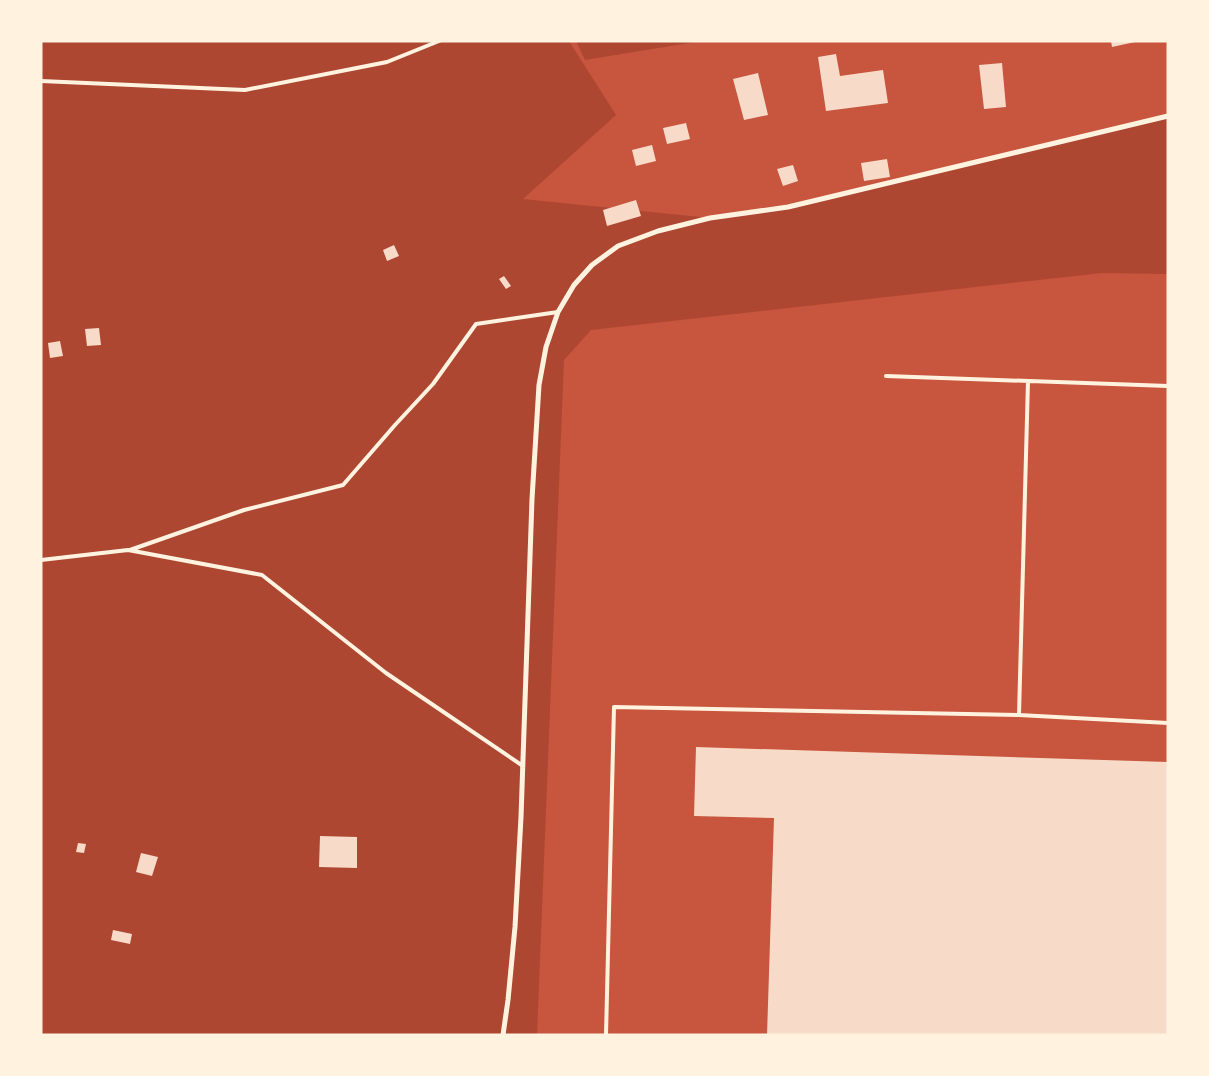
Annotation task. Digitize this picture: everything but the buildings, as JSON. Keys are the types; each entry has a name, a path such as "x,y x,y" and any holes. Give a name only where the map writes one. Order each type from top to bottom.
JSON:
{"street":[{"path":"503,1035 515,927 523,766 532,498 539,385 546,347 558,312 574,285 592,265 618,246 658,230 710,218 788,207 1168,116"}],"lane":[{"path":"41,81 245,90 387,62 439,41"},
{"path":"41,560 128,550 244,510 343,485 432,384 476,324 558,312"},
{"path":"886,376 1168,386"},
{"path":"1018,715 1028,381"},
{"path":"128,550 262,575 386,673 523,766"},
{"path":"606,1035 614,707 1018,715 1168,723"}],"shaded area":[{"path":"41,41 569,41 616,115 523,199 710,218 788,207 1168,116 1168,274 1102,273 591,330 564,360 537,1035 41,1035"},
{"path":"576,41 701,41 585,60"}]}
